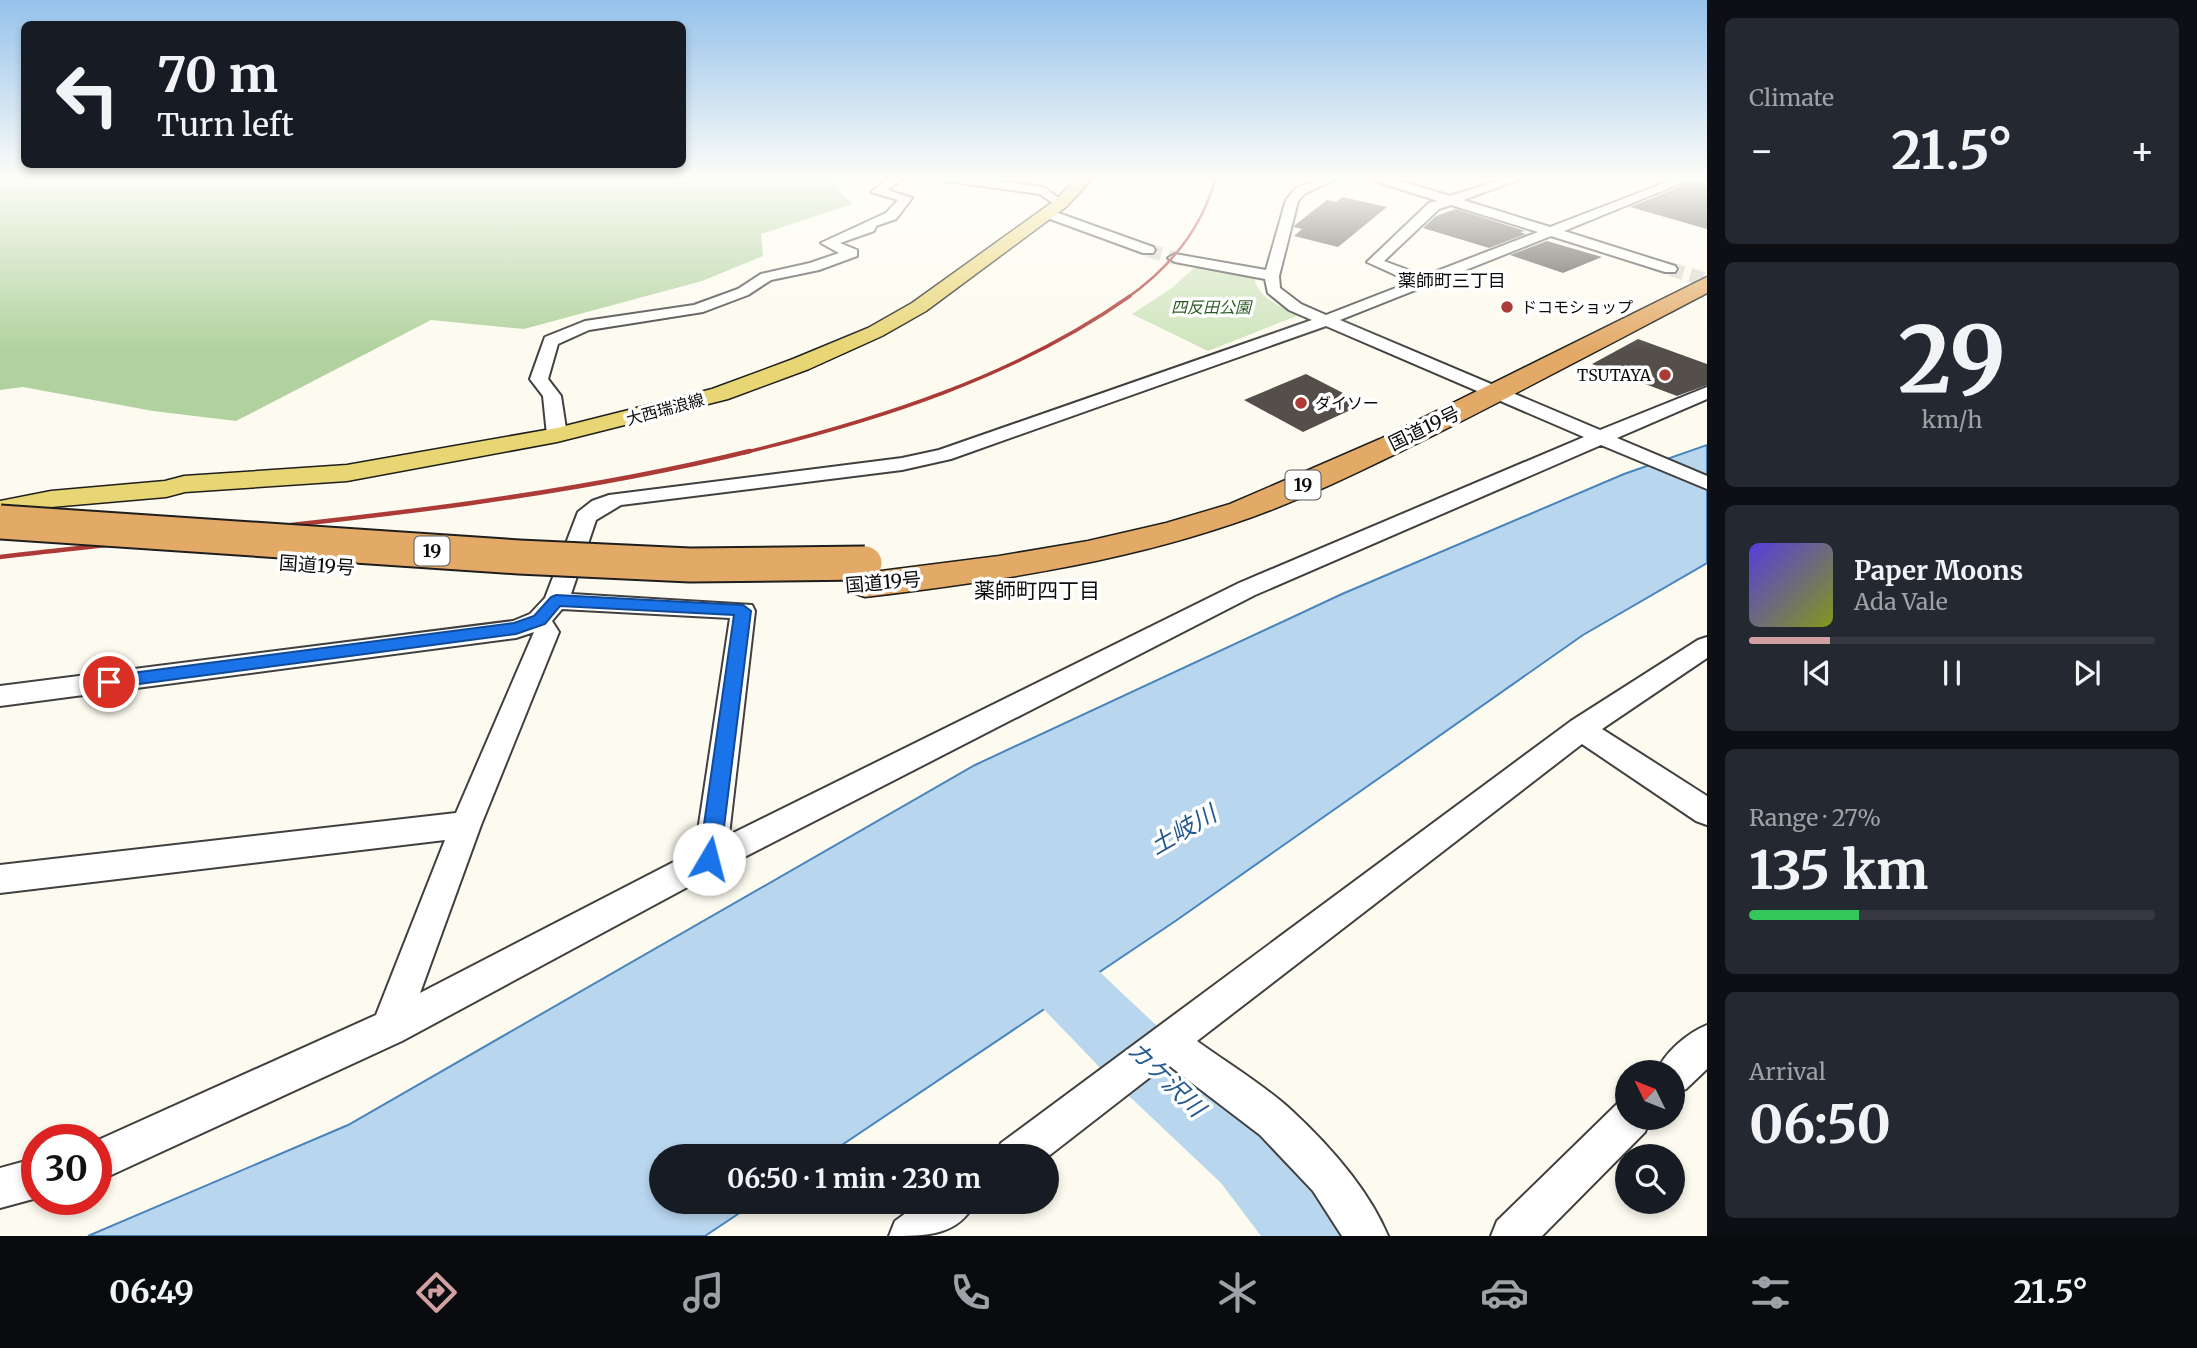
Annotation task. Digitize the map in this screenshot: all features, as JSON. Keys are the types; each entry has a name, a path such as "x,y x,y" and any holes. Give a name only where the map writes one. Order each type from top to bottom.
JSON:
{"highway":[{"name":"国道19号","path":"0,543 533,579 745,590 865,574 973,552 1095,532 1178,508 1290,465 1707,265"},
{"name":"国道19号","path":"0,522 519,557 865,574 967,573 1092,552 1220,518 1317,480 1707,284"}],"main road":[{"name":"大西瑞浪線","path":"184,484 347,473 557,435 720,394 876,332 919,307 1010,235"},
{"path":"0,485 172,481 184,484"},
{"path":"0,509 51,499 166,489 184,484"}],"street":[{"path":"557,435 552,396 539,379 551,341 584,326 697,309 744,292 766,277 814,267 852,253 828,243 851,235"},
{"path":"1116,235 1148,250"},
{"path":"1283,235 1272,276 1273,290 1295,307 1707,483"},
{"path":"1403,235 1374,262 1423,281"},
{"path":"389,1028 466,825 547,632 548,610 586,517 600,506 616,499 902,464 944,455 1327,320 1543,235"},
{"path":"1559,235 1670,269"},
{"path":"1175,258 1272,276"},
{"path":"112,1155 389,1028 709,859 1247,589 1604,439 1707,392"},
{"path":"0,696 516,629 548,610 743,611 709,859"},
{"path":"1032,1144 1581,729 1707,646"},
{"path":"1581,729 1707,812"},
{"path":"0,879 466,825"},
{"path":"1167,1042 1274,1121 1327,1177 1367,1236"},
{"path":"1685,1064 1707,1043"},
{"path":"1512,1236 1619,1130"},
{"path":"0,1188 21,1182"},
{"path":"910,1236 939,1214"}],"green space":[{"path":"0,235 761,235 763,256 702,281 524,329 431,320 236,421 153,411 23,387 0,390"},
{"name":"四反田公園","path":"1197,265 1254,274 1255,282 1264,295 1299,315 1208,351 1132,314 1172,288"}],"water":[{"name":"土岐川","path":"1707,445 1707,563 1583,635 1174,922 843,1144 649,1144 649,1214 738,1214 705,1236 88,1236 348,1125 975,765 1342,594 1624,474"}],"building":[{"path":"1296,235 1353,235 1338,247"},
{"path":"1445,235 1524,235 1489,248"},
{"path":"1547,241 1602,257 1563,273 1510,255"},
{"name":"TSUTAYA","path":"1638,339 1707,364 1707,385 1677,396 1592,364"},
{"name":"ダイソー","path":"1306,374 1345,394 1339,397 1359,406 1303,432 1244,400"}],"waterway":[{"name":"カケ沢川","path":"1025,944 1137,1055 1248,1156 1311,1236"}],"tunnel":[{"path":"1148,250 1175,258"},
{"path":"1670,269 1707,280"}],"railway":[{"path":"1127,298 1171,260 1190,235"},
{"path":"743,453 844,426 993,373 1086,325 1127,298"},
{"path":"0,557 471,503 658,472 750,451"}],"place":[{"name":"ドコモショップ","path":"1507,307"},
{"name":"TSUTAYA","path":"1665,375"},
{"name":"ダイソー","path":"1301,403"}],"district":[{"name":"薬師町三丁目","path":"1452,281"},
{"name":"薬師町四丁目","path":"1037,591"}],"route":[{"path":"109,682 516,629 539,620 556,600 743,611 709,859"}]}
